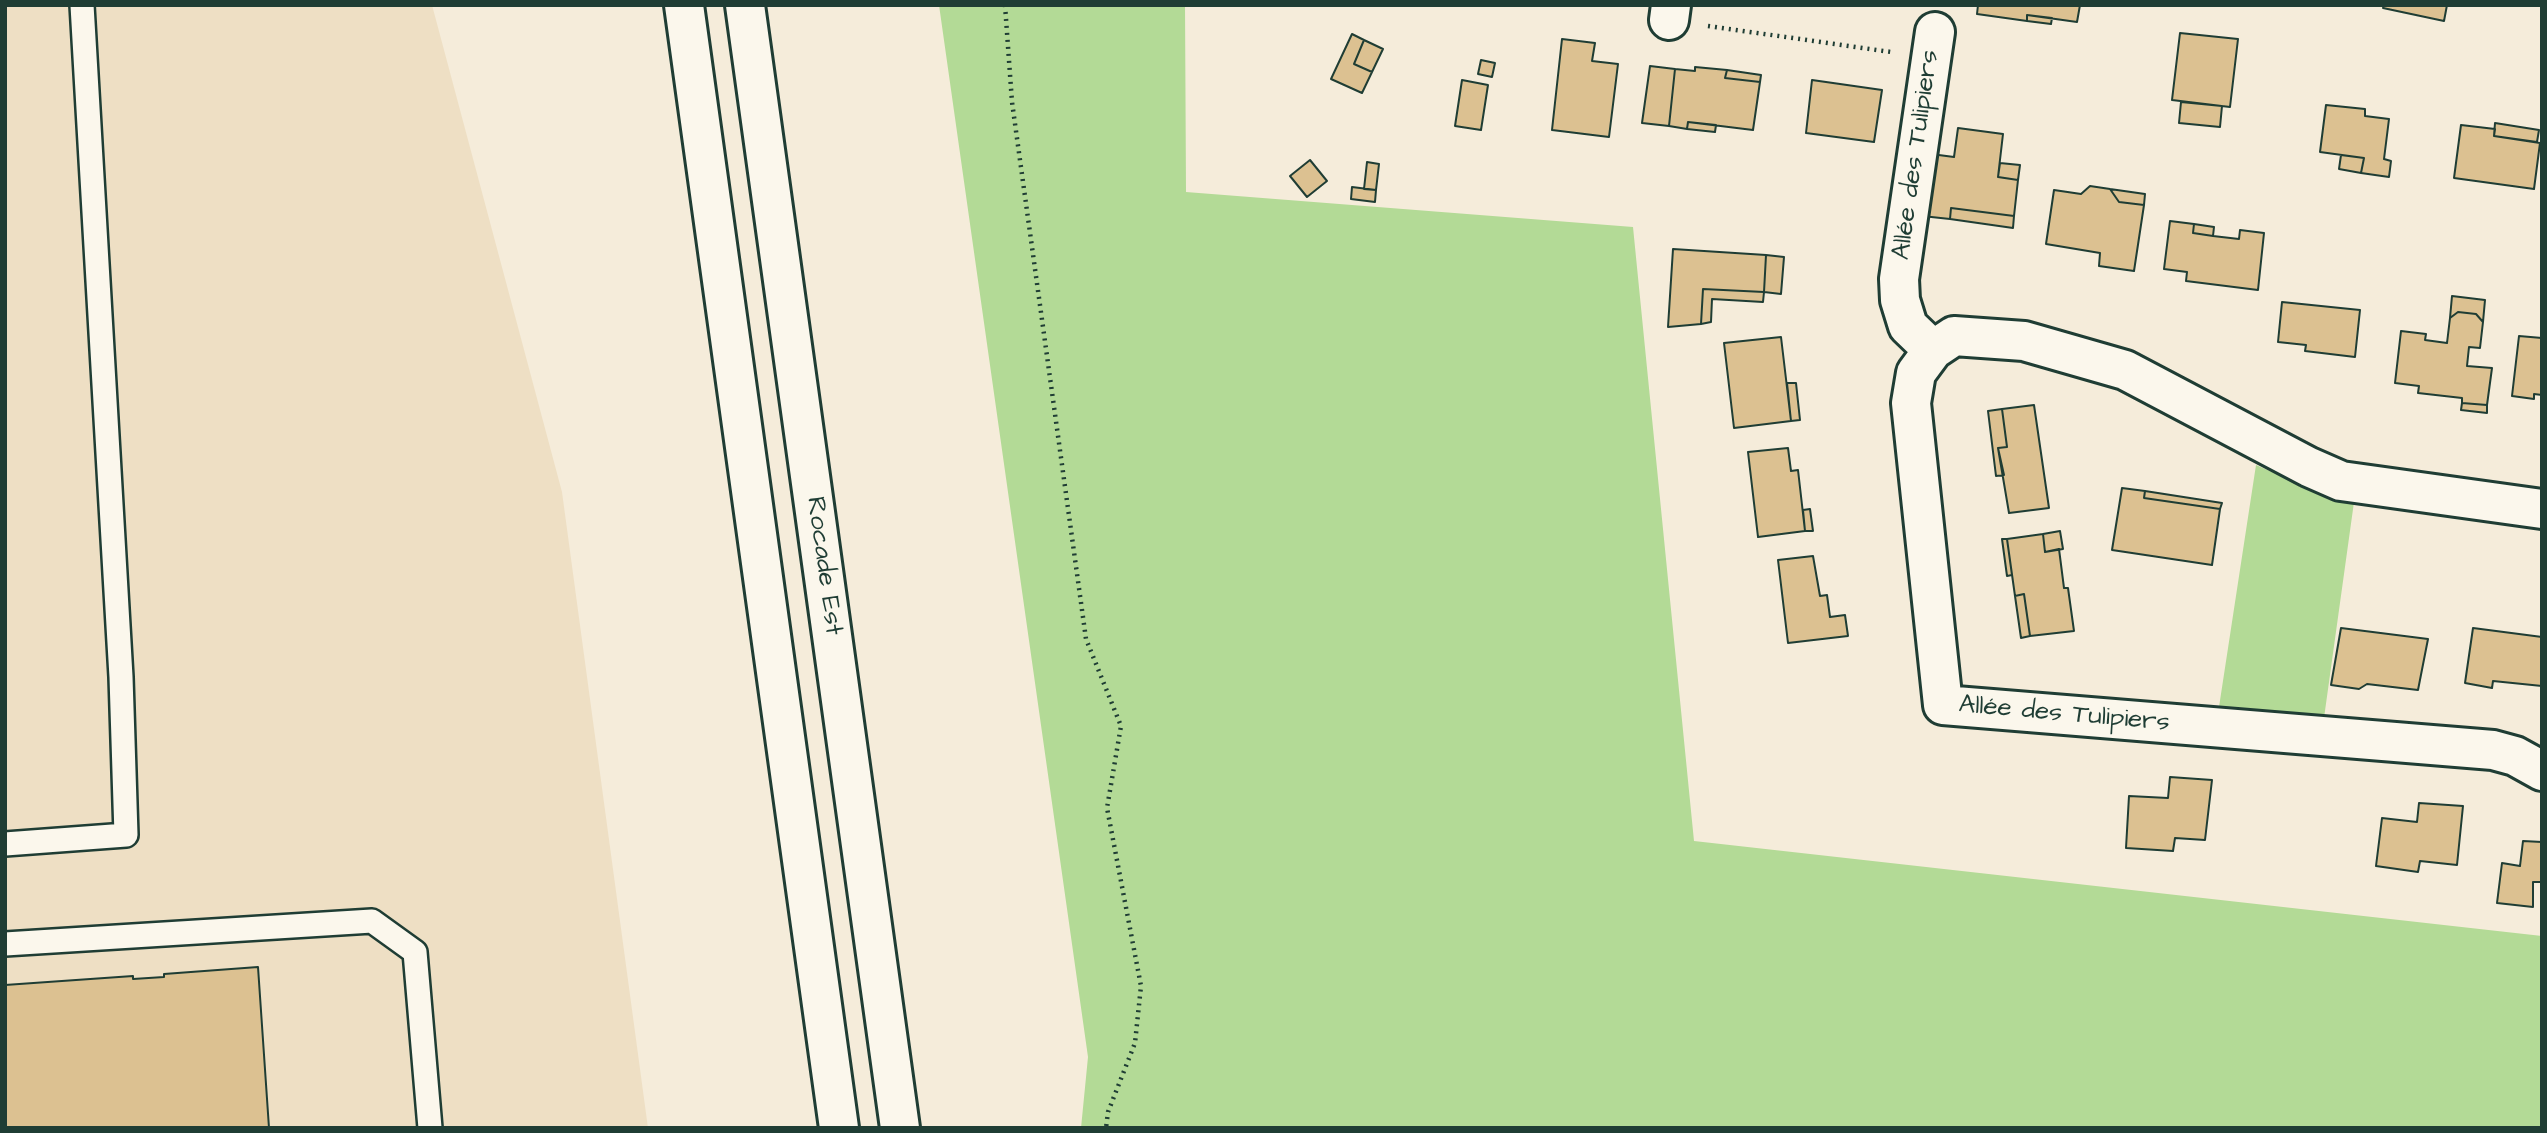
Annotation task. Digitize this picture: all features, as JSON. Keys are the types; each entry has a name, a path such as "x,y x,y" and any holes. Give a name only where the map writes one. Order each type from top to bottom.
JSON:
{"main road":[{"path":"684,5 839,1128"},
{"name":"Rocade Est","path":"745,5 900,1128"},
{"name":"Allée des Tulipiers","path":"1935,32 1899,279 1900,299 1908,326 1933,350 1916,373 1911,403 1943,705 2493,750 2515,756 2542,771"},
{"path":"1933,350 1954,337 2024,341 2125,370 2309,467 2341,481 2542,509"}],"lane":[{"path":"5,844 126,835 121,677 82,5"},
{"path":"5,944 372,921 415,952 430,1128"}],"path":[{"path":"1005,5 1012,102 1086,639 1121,726 1107,808 1141,986 1135,1043 1108,1112 1106,1128"},
{"path":"1670,13 1891,52"}],"shaded area":[{"path":"5,5 432,5 562,492 648,1128 5,1128"}],"green space":[{"path":"939,5 1185,5 1186,192 1633,227 1694,841 2542,936 2542,1128 1081,1128 1088,1057"},
{"path":"2256,465 2332,498 2354,502 2324,718 2219,707"}],"building":[{"path":"1978,5 2080,5 2077,22 2027,15 2027,21 1977,14"},
{"path":"2384,5 2447,5 2444,21 2383,8"},
{"path":"2027,15 2052,18 2051,24 2027,21"},
{"path":"2180,33 2238,39 2230,107 2172,100"},
{"path":"1352,34 1364,40 1354,64 1372,72 1362,93 1331,79"},
{"path":"1562,39 1595,43 1592,61 1618,64 1609,137 1552,130"},
{"path":"1364,40 1383,49 1372,72 1354,64"},
{"path":"1481,60 1495,63 1492,77 1478,74"},
{"path":"1650,66 1675,69 1669,126 1642,123"},
{"path":"1695,67 1727,70 1725,78 1760,82 1753,130 1688,122 1687,129 1669,126 1675,69 1695,71"},
{"path":"1727,70 1761,75 1760,82 1725,78"},
{"path":"1462,80 1488,85 1481,130 1455,126"},
{"path":"1812,80 1882,90 1874,142 1806,133"},
{"path":"2181,102 2222,106 2220,127 2179,123"},
{"path":"2326,105 2365,109 2365,116 2389,119 2384,159 2391,161 2389,177 2361,173 2364,158 2320,152"},
{"path":"1688,122 1716,125 1715,132 1687,129"},
{"path":"2495,123 2539,130 2537,142 2494,136"},
{"path":"2461,125 2495,129 2494,136 2540,143 2534,189 2454,178"},
{"path":"1958,128 2003,134 1998,177 2018,180 2014,216 1951,208 1950,219 1922,216 1931,154 1954,157"},
{"path":"2341,155 2364,158 2361,173 2339,169"},
{"path":"1310,160 1327,181 1307,197 1290,176"},
{"path":"1367,162 1379,164 1376,190 1364,189"},
{"path":"2000,163 2020,165 2018,180 1998,177"},
{"path":"2090,186 2110,189 2119,202 2144,205 2134,271 2099,266 2100,253 2046,244 2054,190 2081,194"},
{"path":"1352,187 1376,190 1375,202 1351,199"},
{"path":"2110,189 2145,194 2144,205 2119,202"},
{"path":"1951,208 2014,216 2013,228 1950,219"},
{"path":"2170,221 2194,224 2193,233 2213,236 2239,239 2240,230 2264,233 2258,290 2186,281 2187,272 2164,269"},
{"path":"2194,224 2214,227 2213,236 2193,233"},
{"path":"1673,249 1766,255 1764,292 1703,289 1701,324 1668,327"},
{"path":"1766,255 1784,257 1781,294 1764,292"},
{"path":"1703,289 1764,292 1763,302 1712,299 1711,322 1701,324"},
{"path":"2452,296 2485,300 2483,322 2476,314 2458,312 2450,318"},
{"path":"2282,302 2360,310 2355,357 2305,351 2306,345 2278,342"},
{"path":"2458,312 2476,314 2483,322 2480,348 2469,347 2467,366 2492,368 2487,405 2462,403 2462,398 2418,393 2419,386 2395,383 2401,331 2426,334 2425,340 2447,343 2450,318"},
{"path":"2519,336 2542,338 2542,395 2534,394 2534,399 2512,396"},
{"path":"1781,337 1791,421 1734,428 1724,343"},
{"path":"1787,383 1796,383 1800,420 1791,421"},
{"path":"2462,403 2487,405 2487,413 2461,410"},
{"path":"2034,405 2049,508 2009,513 1998,448 2007,447 2002,409"},
{"path":"2002,409 2007,447 1998,448 2004,475 1996,476 1988,411"},
{"path":"1788,448 1791,471 1798,470 1805,531 1758,537 1748,452"},
{"path":"2122,488 2145,491 2144,498 2220,509 2212,565 2112,550"},
{"path":"2145,491 2222,503 2220,509 2144,498"},
{"path":"1810,509 1813,531 1805,531 1803,510"},
{"path":"2060,531 2063,549 2045,552 2043,534"},
{"path":"2043,534 2045,552 2059,549 2074,631 2030,636 2024,594 2015,596 2007,539"},
{"path":"2002,539 2007,539 2012,575 2007,576"},
{"path":"1813,556 1820,596 1827,595 1830,617 1845,615 1848,636 1788,643 1778,560"},
{"path":"2024,594 2030,636 2021,638 2015,596"},
{"path":"2341,628 2428,639 2418,690 2367,684 2359,689 2331,685"},
{"path":"2473,628 2542,637 2542,686 2493,681 2492,688 2465,683"},
{"path":"2170,777 2212,780 2205,840 2175,838 2173,851 2126,848 2129,796 2168,798"},
{"path":"2419,803 2463,806 2457,865 2420,861 2418,872 2376,866 2382,818 2417,822"},
{"path":"2523,841 2542,842 2542,882 2533,882 2533,907 2497,903 2502,863 2520,866"},
{"path":"258,967 269,1128 5,1128 5,985 133,976 133,979 164,977 164,974"}]}
